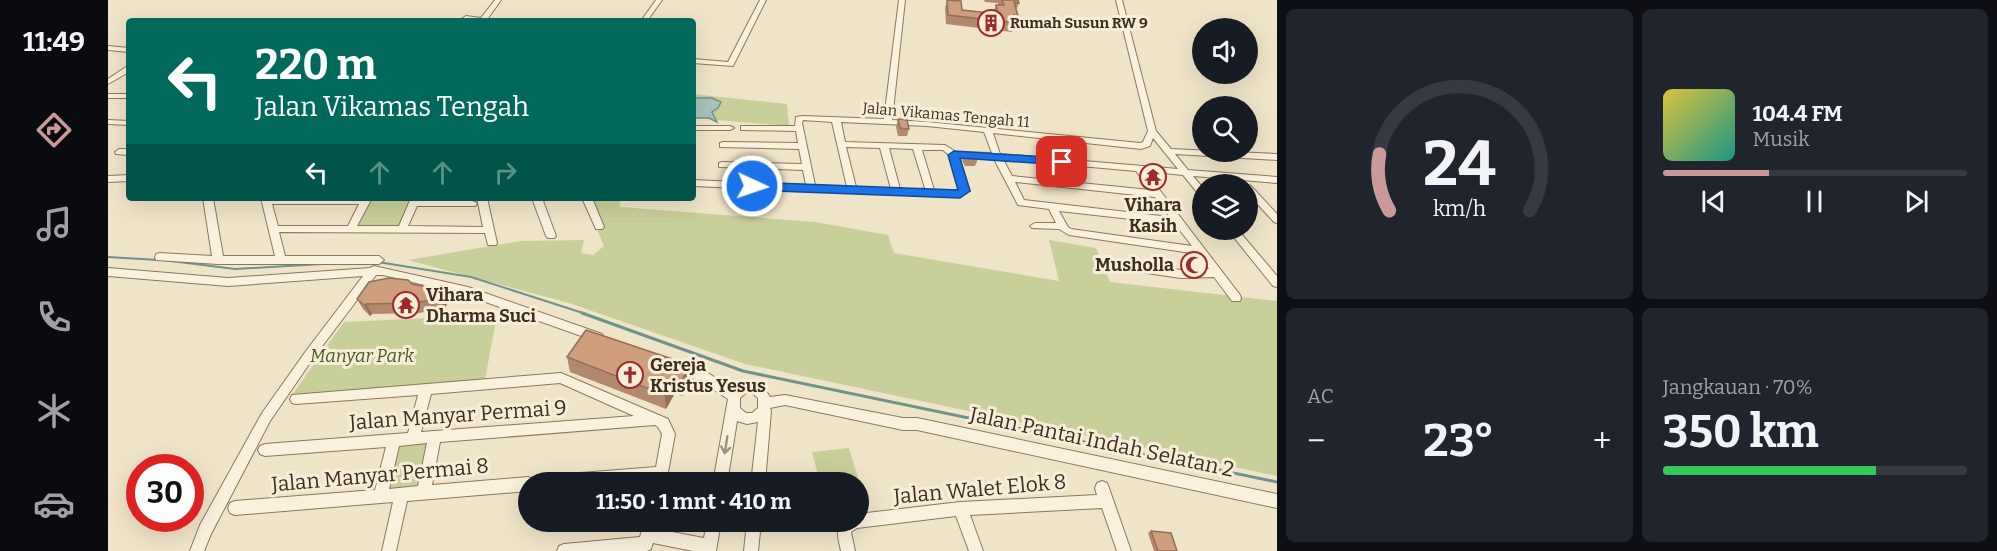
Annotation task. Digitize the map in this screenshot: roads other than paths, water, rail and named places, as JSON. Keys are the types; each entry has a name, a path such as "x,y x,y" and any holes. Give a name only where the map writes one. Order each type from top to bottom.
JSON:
{"street":[{"path":"484,18 498,0"},
{"path":"646,18 659,0"},
{"path":"696,61 730,64 763,0"},
{"path":"888,122 902,0"},
{"path":"1119,0 1152,131 1192,180"},
{"path":"108,48 126,50"},
{"path":"108,82 126,71"},
{"path":"108,96 126,96"},
{"name":"Jalan Vikamas Tengah 11","path":"800,129 799,119 888,122 1141,146 1147,144 1152,131"},
{"path":"836,120 852,190"},
{"path":"108,122 126,123"},
{"path":"696,128 730,128"},
{"path":"744,128 800,129 811,189"},
{"path":"108,129 126,129"},
{"path":"988,131 997,156 1019,201 1053,208 1176,221"},
{"path":"842,144 945,148 954,155 997,156 1192,174"},
{"path":"723,145 803,146"},
{"path":"884,146 896,192"},
{"path":"917,147 930,190 920,191"},
{"path":"1168,151 1277,157"},
{"path":"696,183 963,193 954,155"},
{"path":"733,185 722,164 807,168"},
{"path":"1139,169 1236,298"},
{"path":"108,179 126,177"},
{"path":"1009,179 1157,194"},
{"path":"1258,182 1277,180"},
{"path":"1258,200 1277,220"},
{"path":"208,201 218,260"},
{"path":"266,201 281,259"},
{"path":"351,229 365,201"},
{"path":"402,230 415,201 472,204"},
{"path":"483,201 492,243"},
{"path":"538,201 551,236"},
{"path":"588,201 599,227"},
{"path":"1260,202 1277,203"},
{"path":"1053,208 1066,229"},
{"path":"1035,226 1199,251"},
{"path":"274,229 489,230"},
{"path":"1241,240 1277,283"},
{"path":"160,257 218,260 281,259 377,265 468,291 606,340"},
{"path":"1112,264 1181,274 1216,273"},
{"path":"108,272 228,282 377,265"},
{"path":"197,551 205,530 266,417 377,265"},
{"path":"665,363 704,377 733,402 746,418 755,418 765,403"},
{"path":"296,399 564,378 663,423 669,434 661,472"},
{"path":"413,438 426,388"},
{"path":"722,472 733,402 748,389 765,403"},
{"name":"Jalan Pantai Indah Selatan 2","path":"765,403 786,400 903,424 917,424 1277,501"},
{"path":"759,472 765,403"},
{"name":"Jalan Manyar Permai 9","path":"265,450 654,420"},
{"path":"423,493 435,437"},
{"path":"380,496 394,440"},
{"name":"Jalan Manyar Permai 8","path":"235,508 518,485"},
{"path":"389,551 402,494"},
{"name":"Jalan Walet Elok 8","path":"869,522 960,509 1104,494 1124,551"},
{"path":"960,509 976,551"},
{"path":"564,551 647,542 709,549 712,532"},
{"path":"751,551 753,532"},
{"path":"848,551 851,532"}],"water":[{"path":"696,98 712,98 721,102 712,112 717,122 709,118 696,118"}],"waterway":[{"path":"108,257 158,260"},
{"path":"163,260 235,269 322,264"},
{"path":"378,262 471,277 586,314"},
{"path":"582,313 743,371 1277,482"}],"place":[{"name":"Rumah Susun RW 9","path":"991,23"},
{"name":"Vihara Kasih","path":"1153,177"},
{"name":"Musholla","path":"1194,265"},
{"name":"Vihara Dharma Suci","path":"406,305"},
{"name":"Gereja Kristus Yesus","path":"630,375"}],"park label":[{"name":"Manyar Park","path":"362,356"}]}
